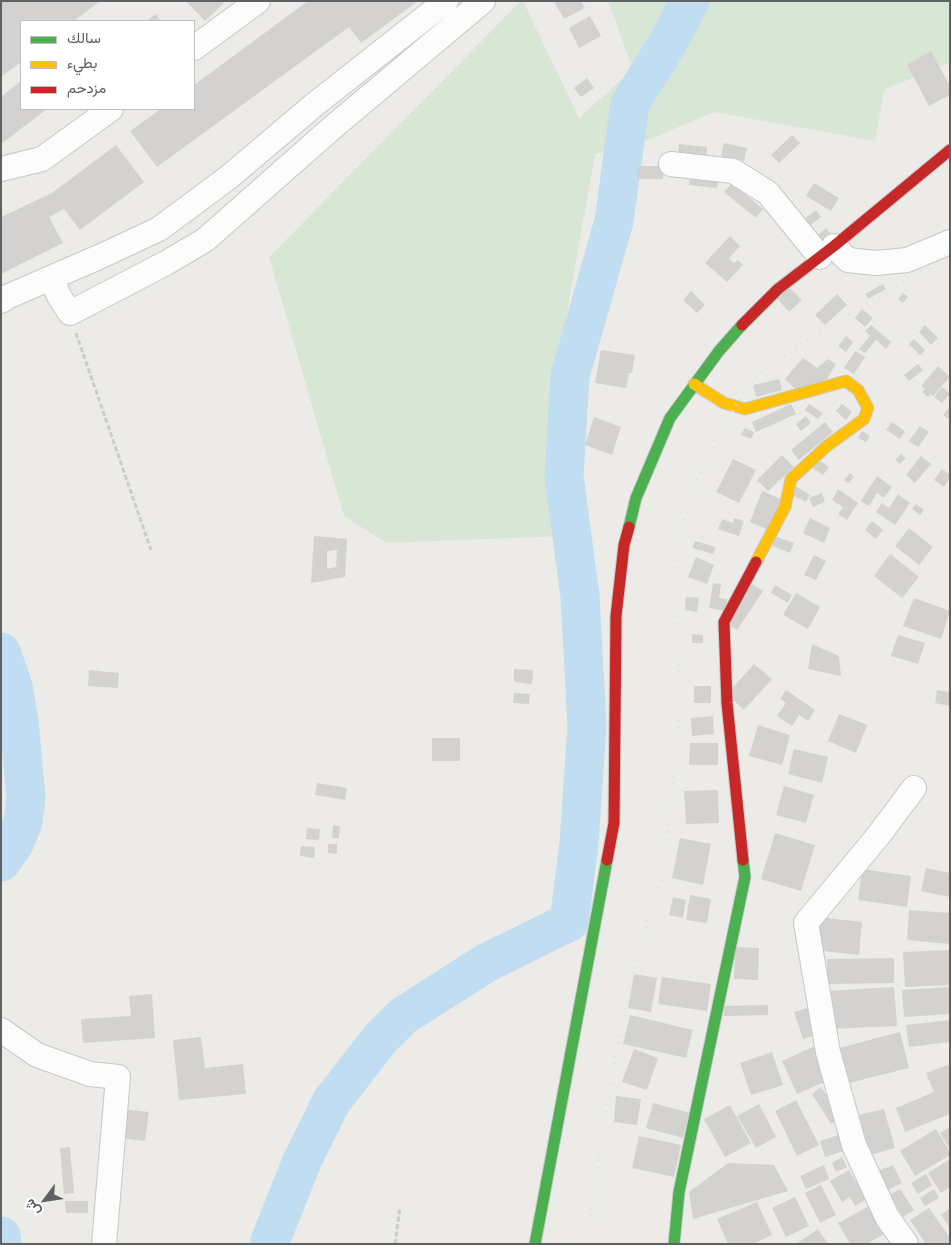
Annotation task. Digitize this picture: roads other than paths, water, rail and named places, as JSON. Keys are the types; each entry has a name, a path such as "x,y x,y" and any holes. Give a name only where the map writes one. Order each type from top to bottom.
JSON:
{"main road":[{"path":"534,1244 614,823 616,616 624,545 636,498 670,418 694,384 747,319 778,289 950,150"},
{"path":"674,1244 679,1192 745,877 727,703 724,622 785,507 791,479 827,446 864,419 868,408 858,390 846,381 746,409 724,403 694,384"}],"street":[{"path":"195,47 258,1"},
{"path":"62,299 229,178 314,105 446,1"},
{"path":"1,301 7,297 62,299 166,263 205,240 332,128 483,1"},
{"path":"1,169 42,159 110,110"},
{"path":"671,164 733,171 768,193 797,226 827,251 848,260 876,263 907,260 950,242"},
{"path":"906,1244 887,1217 854,1145 828,1052 806,923 878,836 914,788"},
{"path":"1,1030 37,1055 90,1074 118,1077 104,1244"}],"waterway":[{"path":"269,1244 302,1161 331,1102 380,1039 403,1016 486,963 569,922 579,844 587,726 580,596 564,477 570,376 614,221 630,104 667,44 690,1"},
{"path":"1,652 13,686 19,721 26,797 23,822 14,844 1,862"},
{"path":"1,1236 2,1244"}],"railway":[{"path":"588,1244 602,1127 635,962 663,872 681,693 674,612 678,544 690,497 715,440 753,378 806,341 950,253"}]}
